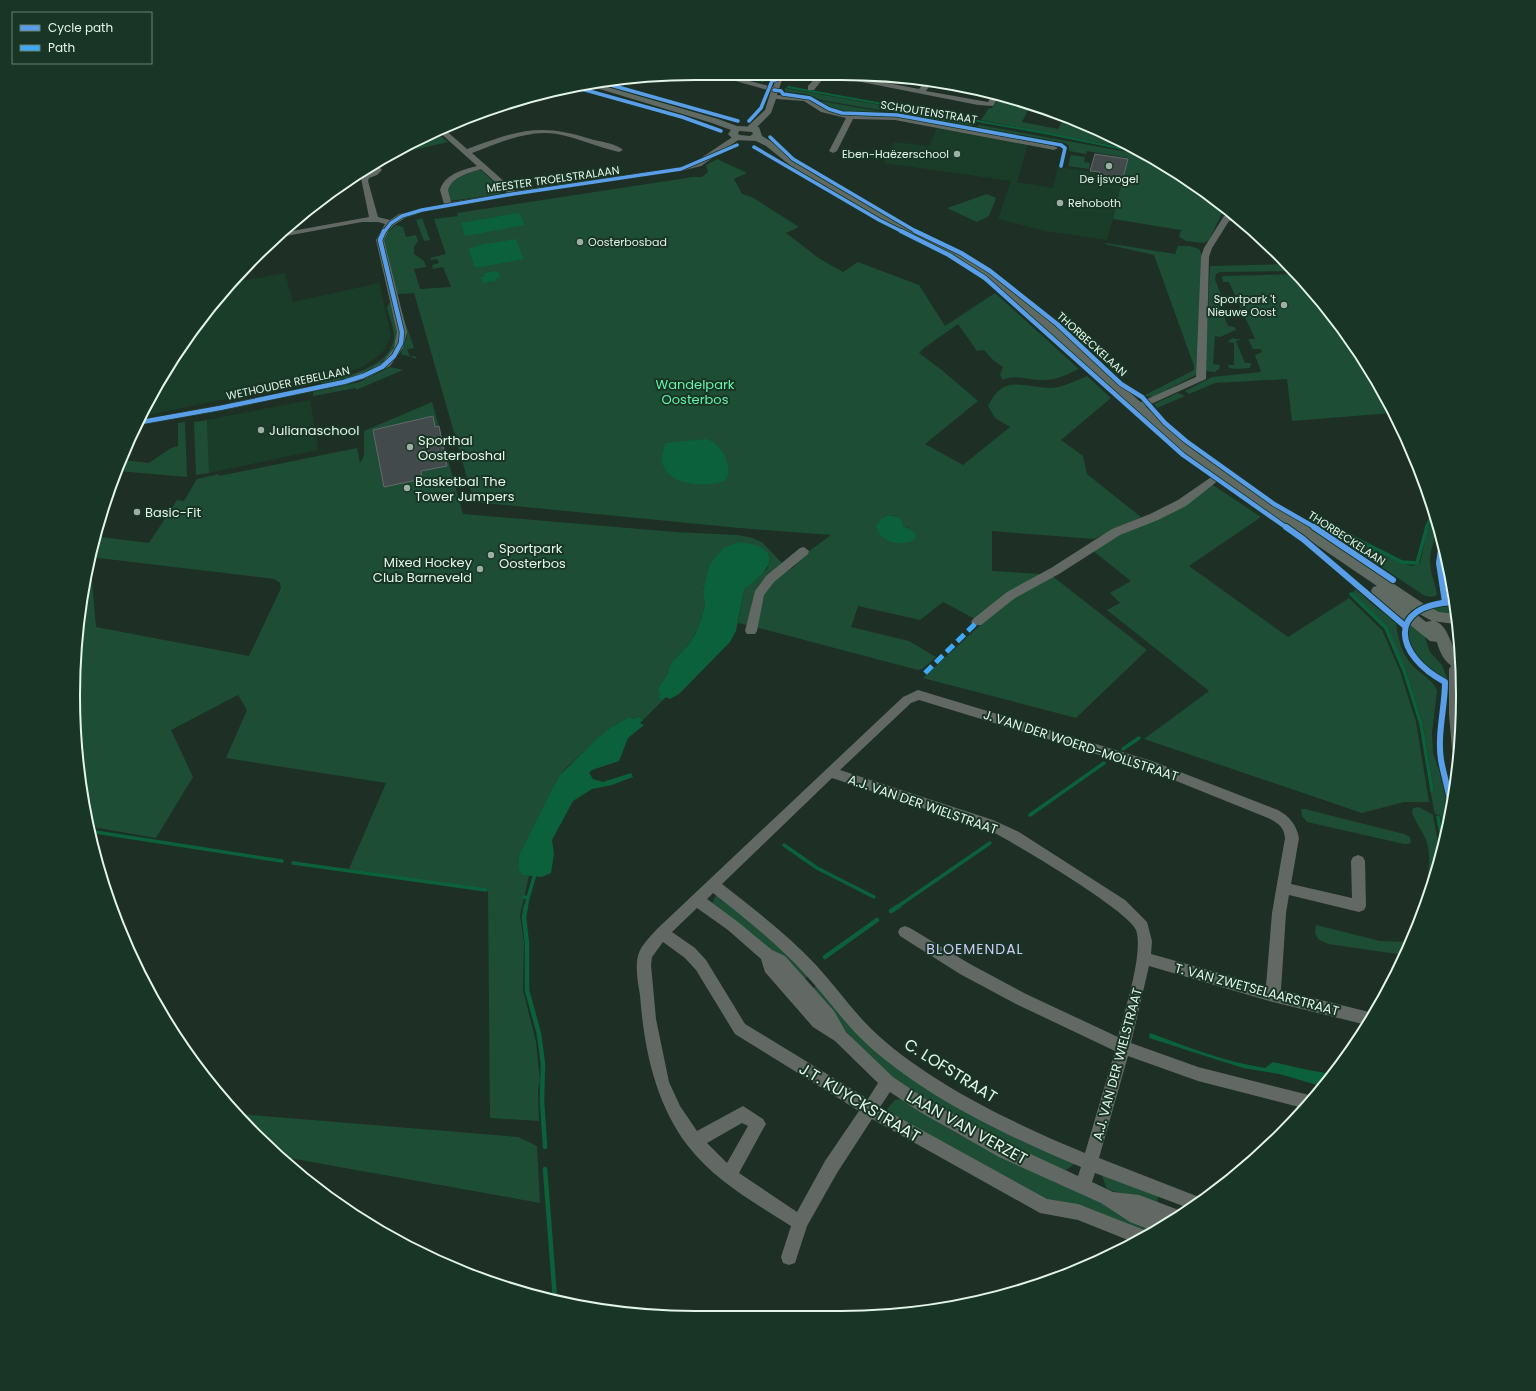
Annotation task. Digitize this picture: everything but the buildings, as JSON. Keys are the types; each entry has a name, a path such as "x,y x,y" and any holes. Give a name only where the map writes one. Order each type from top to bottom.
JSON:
{"main road":[{"path":"600,88 715,120 747,140 754,132"},
{"name":"THORBECKELAAN","path":"754,132 794,164 877,214 954,254 989,276 1022,303 1175,440 1220,474 1419,608 1437,628"},
{"name":"THORBECKELAAN","path":"1318,541 1358,575 1390,599 1437,628"},
{"path":"1437,628 1452,621"},
{"path":"1437,628 1452,627"},
{"path":"1437,628 1436,649 1440,655 1455,665"}],"street":[{"name":"SCHOUTENSTRAAT","path":"731,80 774,94 806,100 831,113 850,117 895,118 1054,148"},
{"path":"754,132 768,111 779,80"},
{"path":"811,88 818,80"},
{"path":"873,81 921,92 990,104 993,99"},
{"path":"921,92 925,86"},
{"path":"833,151 850,117"},
{"path":"467,152 536,131 552,131 619,150"},
{"path":"445,133 513,194"},
{"name":"MEESTER TROELSTRALAAN","path":"391,223 412,212 448,205 513,194 663,173 685,168 698,164 737,134"},
{"path":"448,205 444,190 446,184 458,175 483,166"},
{"path":"369,174 378,172 378,168"},
{"path":"363,178 374,215 373,219"},
{"path":"1137,407 1201,379 1206,253 1227,218 1228,218"},
{"path":"296,228 373,219 391,223"},
{"name":"WETHOUDER REBELLAAN","path":"144,422 190,414 349,381 383,366 394,356 402,340 402,332 380,245 382,234 391,223"},
{"path":"977,622 1011,595 1055,572 1116,532 1170,510 1220,474"},
{"path":"751,631 759,594 770,580 804,552"},
{"name":"J. VAN DER WOERD-MOLLSTRAAT","path":"830,772 907,700 918,694 1152,766 1273,814 1283,820 1290,827 1292,838 1279,913 1273,995"},
{"path":"1455,719 1456,705"},
{"path":"800,1223 729,1176 694,1141 675,1111 662,1083 649,1018 644,964 645,955 662,933 830,772"},
{"name":"A.J. VAN DER WIELSTRAAT","path":"830,772 994,826 1014,836 1120,904 1142,926 1145,941 1144,958 1123,1046 1083,1186"},
{"path":"1283,888 1359,906 1358,861"},
{"name":"C. LOFSTRAAT","path":"712,884 769,929 818,978 849,1016 885,1050 923,1078 992,1117 1090,1163 1190,1201"},
{"name":"LAAN VAN VERZET","path":"698,900 733,926 767,955 770,967 818,1022 840,1036 888,1082 925,1107 1005,1151 1108,1197 1136,1216 1156,1224"},
{"path":"905,932 965,969 1014,995 1123,1046 1198,1074 1303,1101"},
{"name":"J.T. KUYCKSTRAAT","path":"662,933 690,953 701,965 740,1029 871,1110 1046,1207 1078,1212 1137,1235"},
{"name":"T. VAN ZWETSELAARSTRAAT","path":"1144,958 1273,995 1365,1018"},
{"path":"789,1256 800,1223 831,1167 871,1110 888,1082"},
{"path":"694,1141 743,1114 758,1124 729,1176"},
{"name":"LAAN VAN VERZET","path":"1108,1197 1139,1203 1170,1215"}],"shaded area":[{"path":"937,127 1028,144 1017,182 1053,188 1058,167 1096,173 1095,178 1123,183 1107,240 1045,231 998,219 1011,181 884,163 894,142 929,146"},
{"path":"519,213 525,225 465,236 461,223"},
{"path":"516,239 524,259 475,268 469,249 479,245"},
{"path":"498,271 500,278 496,278 497,281 483,283 481,277 485,276 484,273"},
{"path":"285,273 293,302 379,283 391,335 385,349 377,357 364,366 345,374 147,415 162,388 207,321 241,281"},
{"name":"Julianaschool","path":"310,400 318,450 209,473 207,420"},
{"path":"706,439 712,441 717,446 728,463 727,476 724,481 713,484 689,483 678,480 669,475 664,467 662,456 666,443"},
{"path":"888,515 898,518 903,526 914,532 916,536 914,540 897,543 887,540 882,536 878,532 876,526"},
{"path":"738,542 754,545 764,549 769,558 769,564 763,573 744,590 736,631 730,642 679,694 670,699 666,697 663,700 658,697 661,695 657,690 667,675 671,663 689,644 697,631 705,606 703,591 709,565 722,549"},
{"path":"638,716 643,720 640,723 644,725 628,738 619,761 592,770 589,773 593,779 603,782 631,773 633,777 612,785 592,789 573,801 552,840 554,854 551,873 542,877 522,875 519,869 519,855 560,775 610,728 629,717 635,719"},
{"path":"1150,1033 1207,1054 1265,1068 1273,1062 1326,1073 1317,1085 1279,1074 1243,1068 1149,1038"}],"green space":[{"path":"785,88 975,122 972,126 821,100 806,94 787,92 785,91"},
{"path":"820,101 883,112 842,111"},
{"path":"997,101 1028,110 1022,122 1058,129 1062,122 1120,147 981,120 989,108 992,108"},
{"path":"979,125 1131,153 1182,184 1222,213 1209,240 1204,243 1186,241 1179,237 1181,230 1113,219 1128,158 1087,151 1086,154 1069,151 1069,146 1065,143 977,127"},
{"path":"440,136 448,142 408,151"},
{"path":"1071,155 1085,157 1084,162 1090,163 1089,169 1068,166"},
{"name":"Wandelpark Oosterbos","path":"717,159 747,173 734,179 742,194 752,197 799,227 786,233 820,259 843,272 858,262 919,285 945,326 995,293 1079,369 1051,380 1035,380 1012,377 1003,380 1000,375 1003,367 994,361 984,350 977,351 958,324 919,353 978,401 925,444 963,465 1010,427 995,418 988,406 994,396 1001,389 1015,385 1051,388 1069,384 1087,376 1111,398 1061,440 1083,456 1087,474 1141,517 1094,539 992,531 992,571 1041,574 977,620 943,602 920,620 858,606 851,627 909,641 936,657 922,669 918,670 755,627 762,594 771,582 795,566 801,557 831,535 739,528 474,502 414,293 397,294 385,253 384,240 387,234 396,225 403,227 406,237 416,235 418,241 414,247 414,254 424,261 426,267 414,269 420,289 451,287 443,267 433,269 432,265 439,263 437,259 431,260 430,258 446,254 434,219 458,216 457,213 693,177 702,177 708,172 706,165","holes":["888,515 896,516 902,526 909,528 876,526"]},
{"path":"480,169 500,188 500,194 449,201 447,195 448,186 460,177"},
{"path":"987,194 996,198 989,216 977,222 947,208"},
{"path":"422,218 430,240 424,241 416,220"},
{"path":"1105,244 1175,254 1178,246 1190,246 1199,249 1203,257 1199,371 1194,376 1153,397 1143,396 1194,370 1194,366 1154,255"},
{"path":"1280,264 1286,271 1220,272 1216,274 1215,280 1221,294 1215,294 1228,326 1235,327 1236,330 1220,337 1215,336 1213,364 1220,365 1219,369 1215,372 1205,371 1210,266"},
{"name":"Sportpark 't Nieuwe Oost","path":"1289,274 1329,321 1374,388 1388,413 1292,421 1287,379 1215,383 1189,394 1185,391 1212,377 1261,372 1255,355 1262,352 1261,349 1253,349 1248,339 1255,339 1229,282 1223,282 1223,276"},
{"path":"390,302 396,322 397,336 392,351 385,360 365,372 322,384 321,382 343,377 367,368 378,362 386,355 392,345 394,334 387,307"},
{"path":"399,304 414,348 407,349 410,357 401,354 407,337"},
{"path":"1232,338 1242,340 1236,341 1245,363 1251,363 1250,368 1229,368 1228,365 1234,365 1234,343 1228,342"},
{"path":"390,367 403,370 356,390 356,388 313,396 313,392 360,382"},
{"path":"1178,393 1185,396 1157,408 1154,404"},
{"path":"432,402 463,514 675,532 738,535 753,538 763,543 782,563 782,565 762,581 755,592 747,625 738,623 744,590 767,569 770,561 722,549 709,565 703,591 705,606 697,631 689,644 671,663 667,675 657,690 661,695 659,697 663,700 643,720 638,716 635,719 629,717 610,728 567,767 560,775 550,793 519,855 522,874 529,876 520,915 524,943 523,990 536,1042 540,1081 538,1090 539,1121 490,1118 488,890 349,869 386,783 226,758 247,710 238,695 171,730 193,777 156,838 95,827 85,776 81,736 80,696 82,648 85,615 92,577 96,627 249,656 281,588 280,583 274,579 96,558 101,537 149,543 177,500 184,501 197,479 219,474 219,476 357,448 360,463 364,456 364,431"},
{"path":"207,420 209,473 196,475 194,422"},
{"path":"185,422 187,477 123,471 127,461 149,463 171,448 178,446 178,423"},
{"path":"1213,485 1261,517 1189,566 1288,637 1349,598 1382,630 1400,671 1416,722 1429,802 1404,802 1362,813 1144,739 1209,691 1107,610 1120,603 1110,593 1131,581 1092,550"},
{"path":"1311,516 1402,563 1412,566 1419,564 1427,532 1431,523 1435,535 1430,561 1437,595 1432,597 1425,596 1357,551"},
{"path":"1051,575 1147,650 1076,718 923,678 1006,601"},
{"path":"1356,589 1372,604 1396,622 1399,640 1409,661 1435,686 1437,690 1432,733 1433,753 1445,787 1447,800 1442,824 1440,815 1435,814 1430,790 1434,791 1423,724 1407,673 1387,629 1352,593"},
{"path":"1449,605 1451,614 1448,616 1426,608"},
{"path":"1409,624 1424,635 1430,652 1442,665 1448,681 1425,665 1414,651 1408,634"},
{"path":"1419,807 1433,815 1438,842 1427,879 1429,851 1426,839 1412,812 1413,808"},
{"path":"1301,809 1404,834 1410,837 1411,842 1409,844 1404,844 1307,822 1302,816"},
{"path":"716,895 745,914 808,976 804,980 785,961 712,904"},
{"path":"1316,925 1380,941 1404,942 1399,954 1328,944 1318,939 1315,933"},
{"path":"818,985 864,1037 1077,1162 1065,1171 999,1140 934,1106 894,1078 871,1058 850,1036 812,989"},
{"path":"902,1099 956,1133 1152,1226 1140,1233 1054,1205 888,1114 887,1109 895,1100"},
{"path":"245,1115 518,1137 537,1146 540,1203 290,1158 260,1131"},
{"path":"1101,1173 1158,1196 1157,1205 1107,1189"}],"waterway":[{"path":"788,87 1045,133 1124,149"},
{"path":"1311,516 1333,527"},
{"path":"1426,528 1430,520"},
{"path":"1333,527 1402,562 1417,563 1427,527"},
{"path":"1351,594 1386,628 1405,673 1421,724 1432,790"},
{"path":"1123,749 1139,738"},
{"path":"1030,815 1104,763"},
{"path":"1438,817 1441,831"},
{"path":"96,832 282,861"},
{"path":"897,907 990,843"},
{"path":"784,845 817,868 874,897"},
{"path":"293,863 486,890"},
{"path":"528,898 535,874"},
{"path":"524,897 528,898"},
{"path":"526,907 528,898"},
{"path":"526,906 524,917 527,944 527,990 539,1034 543,1064 542,1100 545,1147"},
{"path":"891,911 899,906"},
{"path":"825,957 877,920"},
{"path":"545,1169 555,1294"}],"marked path":[{"path":"925,673 977,622"}],"cycle path":[{"path":"749,121 758,113 772,81 775,80"},
{"path":"612,85 738,121"},
{"path":"586,90 682,117 721,131"},
{"path":"774,90 781,91 783,94 810,98 829,109 842,113 897,115 1061,145 1065,148 1061,166"},
{"path":"770,137 793,159 905,226 961,253 990,271 1057,324 1121,384 1142,397 1165,423 1186,441 1274,504 1310,524 1393,580"},
{"path":"144,422 262,400 354,380 373,372 386,364 399,348 402,332 380,240 385,229 402,216 422,210 513,194 686,168 721,150 737,145"},
{"path":"754,147 879,220 949,255 985,278 1183,455 1303,539 1405,626"},
{"path":"1440,557 1439,563 1445,602"},
{"path":"1449,602 1432,604 1422,608 1413,614 1407,621 1404,629 1405,640 1413,657 1425,670 1445,682 1445,702 1440,734 1441,760 1449,789"}],"place":[{"name":"Eben-Haëzerschool","path":"957,154"},
{"name":"De ijsvogel","path":"1109,166"},
{"name":"Rehoboth","path":"1060,203"},
{"name":"Oosterbosbad","path":"580,242"},
{"name":"Sportpark 't Nieuwe Oost","path":"1284,305"},
{"name":"Julianaschool","path":"261,430"},
{"name":"Sporthal Oosterboshal","path":"410,447"},
{"name":"Basketbal The Tower Jumpers","path":"407,488"},
{"name":"Basic-Fit","path":"137,512"},
{"name":"Sportpark Oosterbos","path":"491,555"},
{"name":"Mixed Hockey Club Barneveld","path":"480,569"}],"district":[{"name":"BLOEMENDAL","path":"975,949"}]}
